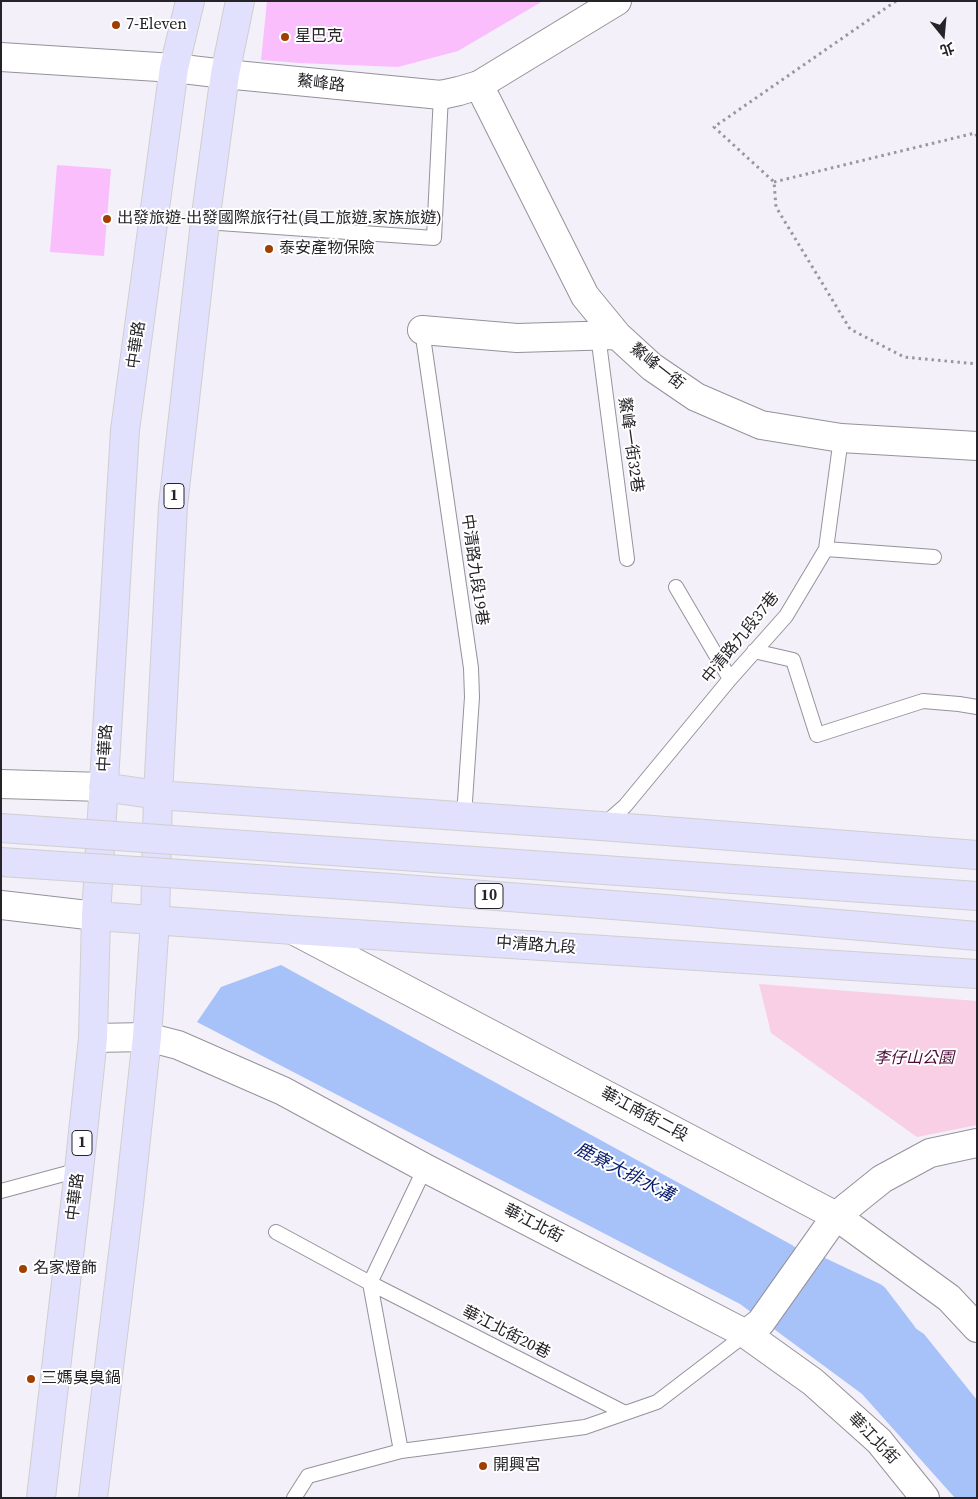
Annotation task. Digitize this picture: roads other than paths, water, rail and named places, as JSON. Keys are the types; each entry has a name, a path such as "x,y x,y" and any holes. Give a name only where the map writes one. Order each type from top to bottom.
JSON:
{"main road":[{"name":"中華路","path":"40,1498 93,1038 96,916 125,430 174,68 190,1"},
{"name":"1","path":"93,1498 129,1204 147,1037 155,921 158,795 173,506 205,222 225,74 240,1"},
{"path":"104,787 158,795 977,855"},
{"name":"10","path":"1,828 977,896"},
{"name":"10","path":"1,862 392,888 977,936"},
{"name":"中清路九段","path":"96,916 977,974"}],"street":[{"name":"鰲峰路","path":"1,57 174,68 441,95 459,92 479,85 617,1"},
{"name":"鰲峰一街","path":"479,85 585,296 607,335 696,397 761,425 841,438 977,446"},
{"path":"422,330 517,338 607,335"},
{"path":"1,784 104,787"},
{"path":"1,906 96,916"},
{"name":"華江南街二段","path":"293,930 828,1226 949,1298 977,1328"},
{"name":"華江北街","path":"93,1038 147,1037 178,1045 283,1091 425,1168 754,1328 879,1442 925,1498"},
{"path":"754,1328 828,1226 882,1180 930,1154 977,1142"}],"lane":[{"path":"205,222 434,238 441,95"},
{"name":"中清路九段19巷","path":"422,330 471,668 472,697 464,816"},
{"name":"鰲峰一街32巷","path":"607,335 627,559"},
{"name":"中清路九段37巷","path":"601,826 625,806 730,679 786,616 826,549 841,438"},
{"path":"826,549 934,557"},
{"path":"676,587 730,679"},
{"path":"754,652 793,660 817,734 923,701 977,707"},
{"path":"401,1451 370,1283 425,1168"},
{"path":"1,1191 79,1170"},
{"name":"華江北街20巷","path":"276,1232 370,1283 625,1413"},
{"path":"294,1498 308,1476 401,1451 585,1426 657,1402 754,1328"}],"water":[{"path":"281,965 792,1245 924,1334 977,1400 977,1498 955,1498 862,1394 740,1304 197,1022 221,987"}],"waterway":[{"name":"鹿寮大排水溝","path":"820,1270 875,1296 904,1334"}],"place":[{"name":"7-Eleven","path":"116,25"},
{"name":"星巴克","path":"285,37"},
{"name":"出發旅遊-出發國際旅行社(員工旅遊.家族旅遊)","path":"107,219"},
{"name":"泰安產物保險","path":"269,249"},
{"name":"名家燈飾","path":"23,1269"},
{"name":"三媽臭臭鍋","path":"31,1379"},
{"name":"開興宮","path":"483,1466"}],"park label":[{"name":"李仔山公園","path":"914,1059"}]}
